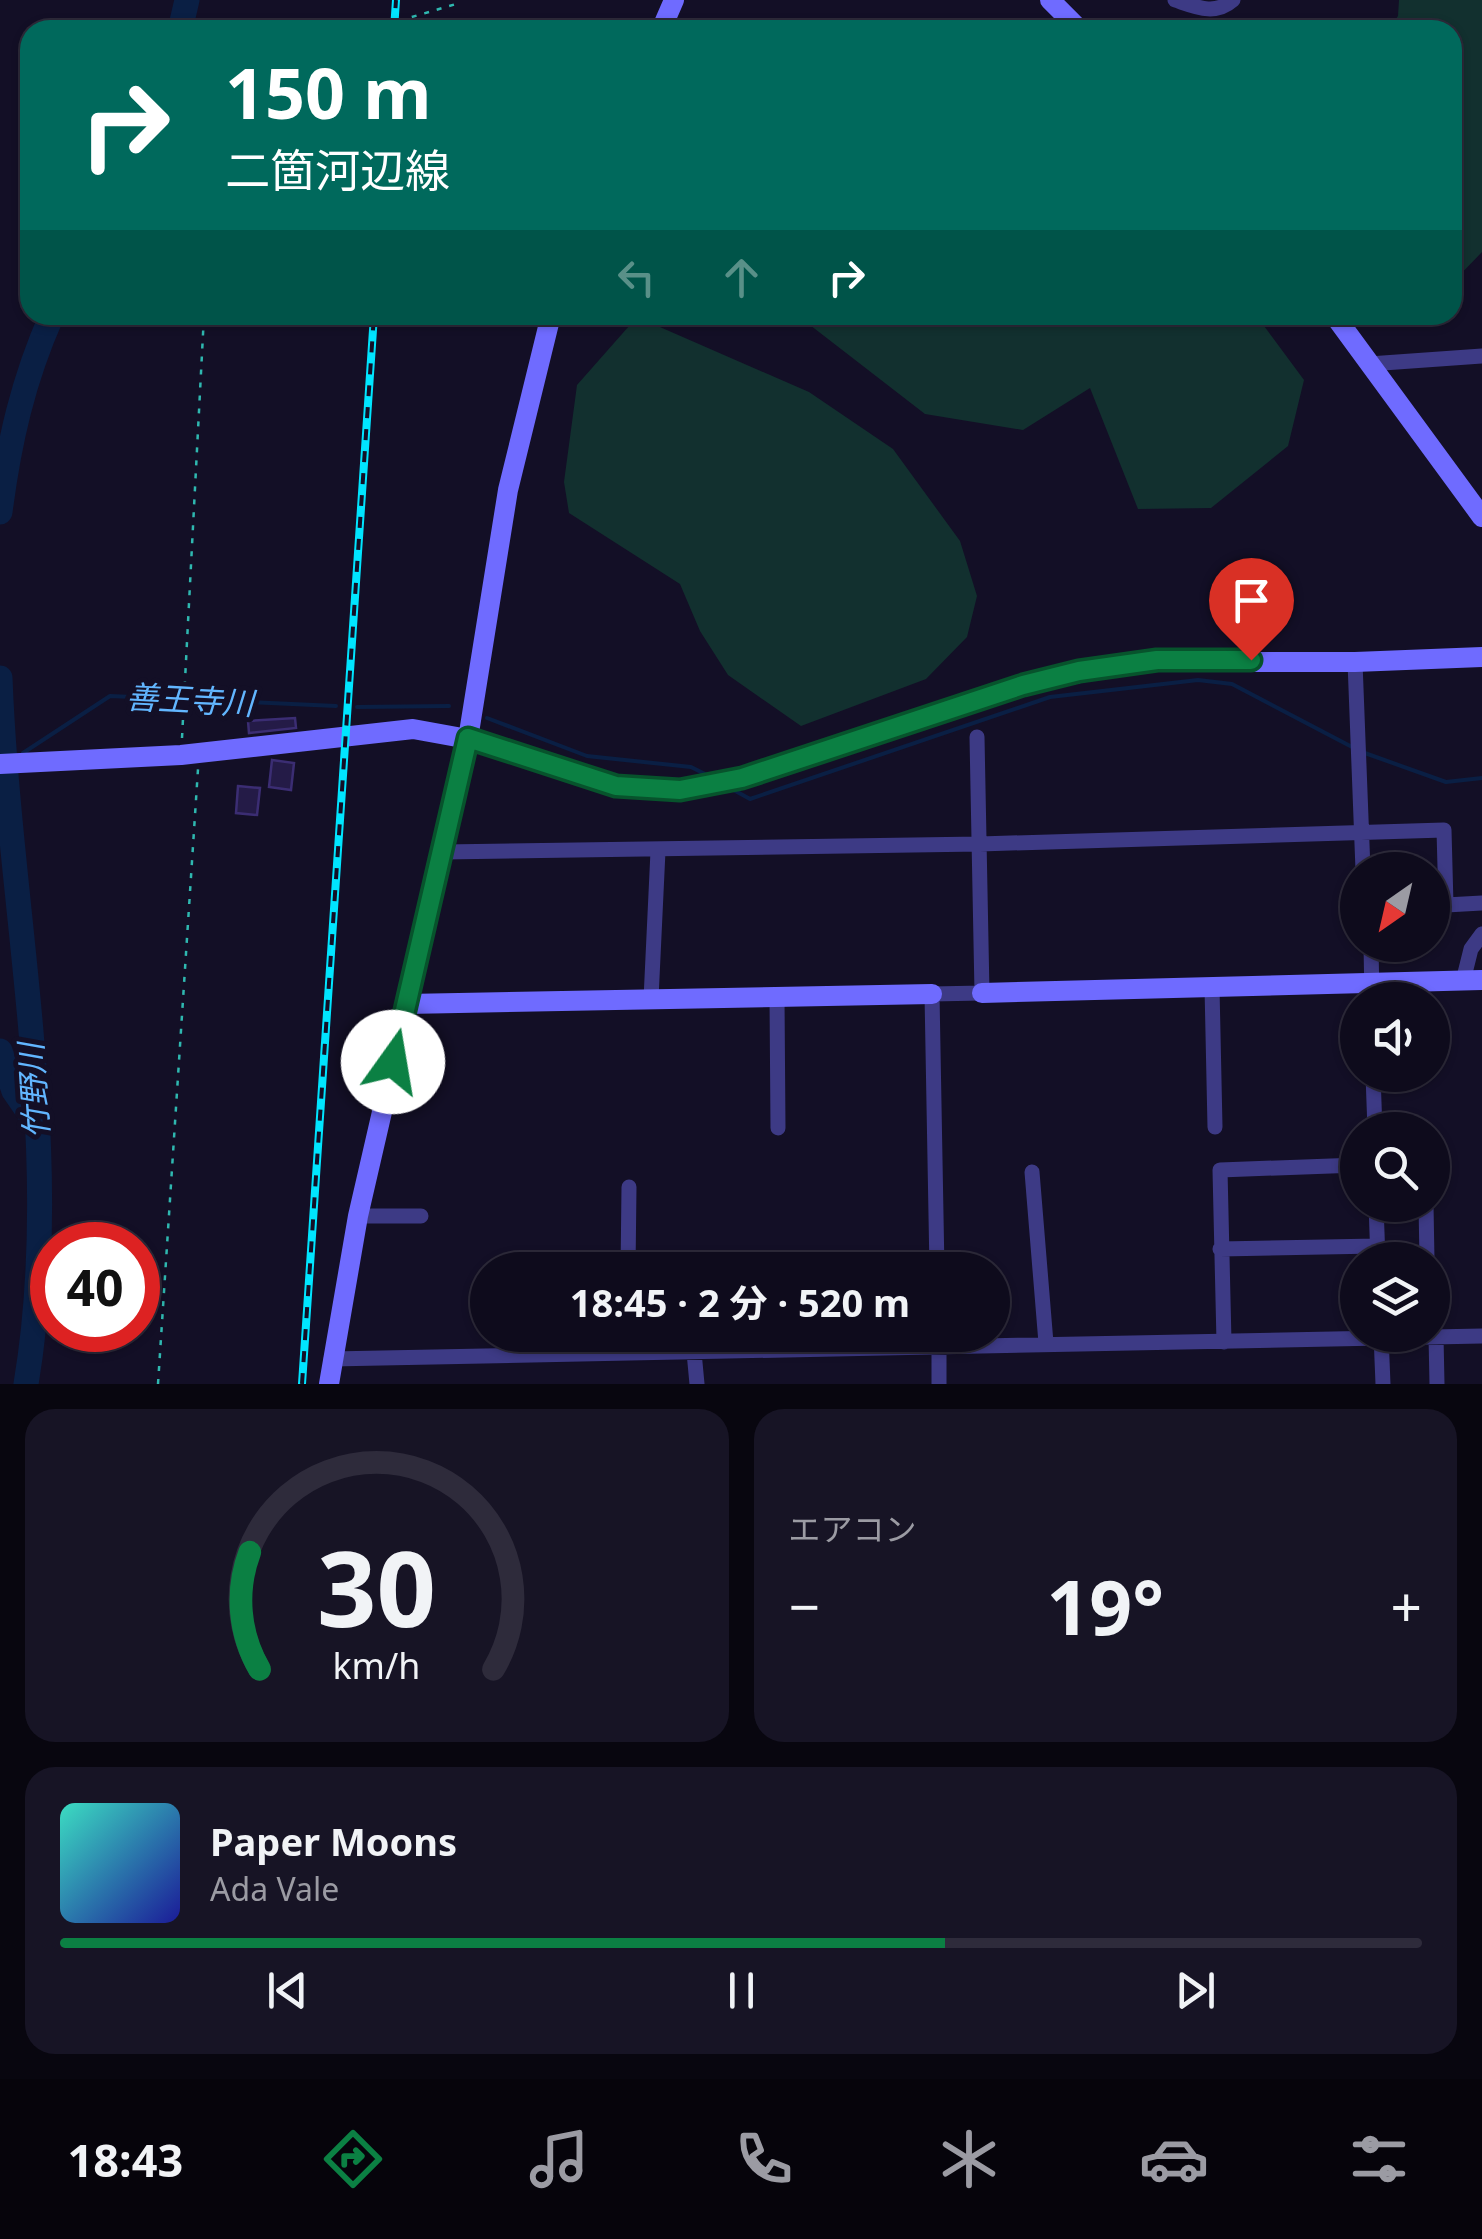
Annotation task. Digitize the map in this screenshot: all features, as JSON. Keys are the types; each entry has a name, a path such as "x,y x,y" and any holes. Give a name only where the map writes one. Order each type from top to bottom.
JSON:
{"street":[{"path":"1050,0 1070,20"},
{"path":"1175,0 1206,10 1221,9 1233,0"},
{"path":"329,1384 358,1216 444,852 468,738 508,490 548,325"},
{"path":"1341,325 1482,517"},
{"path":"1369,364 1482,356"},
{"path":"0,764 190,754 373,730 413,729 468,738 616,786 680,790 742,778 1023,685 1079,671 1182,658 1355,662 1482,657"},
{"path":"1355,662 1361,852"},
{"path":"976,736 982,993"},
{"path":"444,852 980,844 1444,830 1446,905 1482,903"},
{"path":"651,999 658,850"},
{"path":"1472,980 1471,949 1482,934"},
{"path":"407,1004 1212,986 1340,990"},
{"path":"1212,986 1215,1126"},
{"path":"932,994 937,1252"},
{"path":"777,997 778,1128"},
{"path":"1224,1342 1220,1170 1340,1166"},
{"path":"1032,1172 1046,1343"},
{"path":"628,1252 629,1187"},
{"path":"358,1216 420,1216"},
{"path":"1220,1248 1340,1252"},
{"path":"1450,1336 1482,1336"},
{"path":"1010,1342 1340,1338"},
{"path":"332,1360 694,1352 697,1384"},
{"path":"939,1352 939,1384"},
{"path":"1382,1352 1383,1384"},
{"path":"1433,1352 1437,1384"}],"path":[{"path":"402,20 456,4"},
{"path":"158,1384 190,754 204,325"}],"green space":[{"path":"1399,0 1482,0 1482,252 1462,273 1462,20 1395,20"},
{"path":"630,325 655,325 809,392 893,449 960,541 977,596 967,637 926,679 801,726 728,675 700,631 680,584 569,513 564,482 577,385"},
{"path":"810,325 1263,325 1304,380 1288,446 1211,508 1138,509 1090,388 1023,430 925,414"}],"building":[{"path":"295,718 296,728 249,733 248,721"},
{"path":"272,760 294,763 291,790 269,787"},
{"path":"238,786 260,788 257,815 236,813"}],"waterway":[{"name":"竹野川","path":"182,20 187,0"},
{"name":"竹野川","path":"0,512 18,412 48,325"},
{"name":"竹野川","path":"0,678 37,1120 40,1208 26,1384"},
{"name":"善王寺川","path":"730,788 750,799 1050,697 1198,680 1232,684 1354,748"},
{"name":"善王寺川","path":"23,753 110,696 336,706"},
{"name":"善王寺川","path":"357,707 449,706"},
{"name":"善王寺川","path":"487,718 587,756 691,767 709,776"},
{"name":"善王寺川","path":"1362,752 1446,782 1482,778"},
{"path":"0,1051 14,1091 34,1120"}],"railway":[{"path":"395,20 396,0"},
{"path":"302,1384 373,325"}],"route":[{"path":"393,1062 468,738 616,786 680,790 742,778 1023,685 1079,671 1182,658 1251,660"}]}
